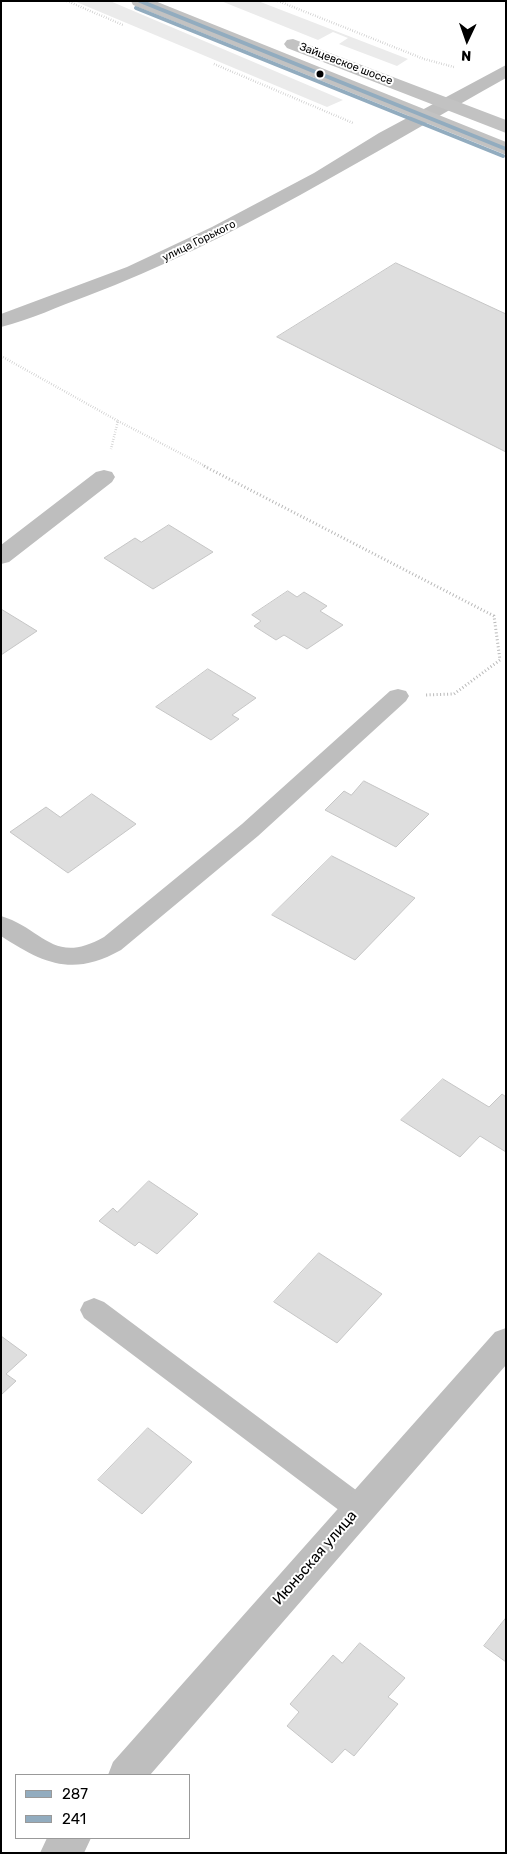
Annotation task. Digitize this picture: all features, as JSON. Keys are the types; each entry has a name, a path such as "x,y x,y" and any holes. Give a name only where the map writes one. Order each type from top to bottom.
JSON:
{"main road":[{"name":"Зайцевское шоссе","path":"139,1 506,149"},
{"path":"186,1 254,28"},
{"name":"Зайцевское шоссе","path":"279,38 506,127"}],"street":[{"name":"улица Горького","path":"1,321 88,289 180,250 273,204 506,70"},
{"path":"1,557 104,477"},
{"name":"Июньская улица","path":"127,1774 358,1508 506,1342"},
{"path":"59,1853 71,1839"}],"lane":[{"path":"1,925 48,953 66,958 88,955 106,946 219,859 398,696"},
{"path":"94,1310 358,1508"}],"path":[{"path":"67,1 130,28"},
{"path":"278,1 424,59 461,68"},
{"path":"211,62 354,124"},
{"path":"1,356 118,421 494,616 500,660 454,694 398,696"},
{"path":"104,477 118,421"}],"shaded area":[{"path":"74,1 110,1 343,100 327,107"},
{"path":"221,1 258,1 408,59 397,66 339,44 348,38 333,32 318,40"}],"building":[{"path":"396,263 506,314 506,452 277,337"},
{"path":"169,525 213,552 153,589 104,558 135,538 141,542"},
{"path":"288,591 297,597 304,592 327,606 320,611 343,625 307,649 284,635 276,640 254,626 261,621 252,615"},
{"path":"1,609 37,631 1,655"},
{"path":"208,669 256,698 232,715 239,719 211,740 156,707"},
{"path":"364,781 429,814 396,847 325,810 344,791 351,795"},
{"path":"92,794 136,824 68,873 10,832 46,807 60,817"},
{"path":"332,856 415,898 355,960 272,915"},
{"path":"443,1079 489,1107 502,1094 506,1097 506,1152 480,1136 460,1157 401,1120"},
{"path":"149,1181 198,1214 157,1254 139,1242 135,1246 99,1221 113,1208 117,1212"},
{"path":"319,1253 382,1294 337,1343 274,1302"},
{"path":"1,1336 27,1355 6,1374 16,1381 1,1395"},
{"path":"148,1428 192,1462 142,1514 98,1480"},
{"path":"506,1618 506,1662 484,1646"},
{"path":"360,1643 405,1678 388,1697 398,1704 354,1756 345,1749 332,1763 287,1726 299,1712 290,1704 333,1655 342,1663"}],"transit line":[{"name":"287","path":"140,1 506,149"},
{"name":"241","path":"136,8 503,156"}]}
